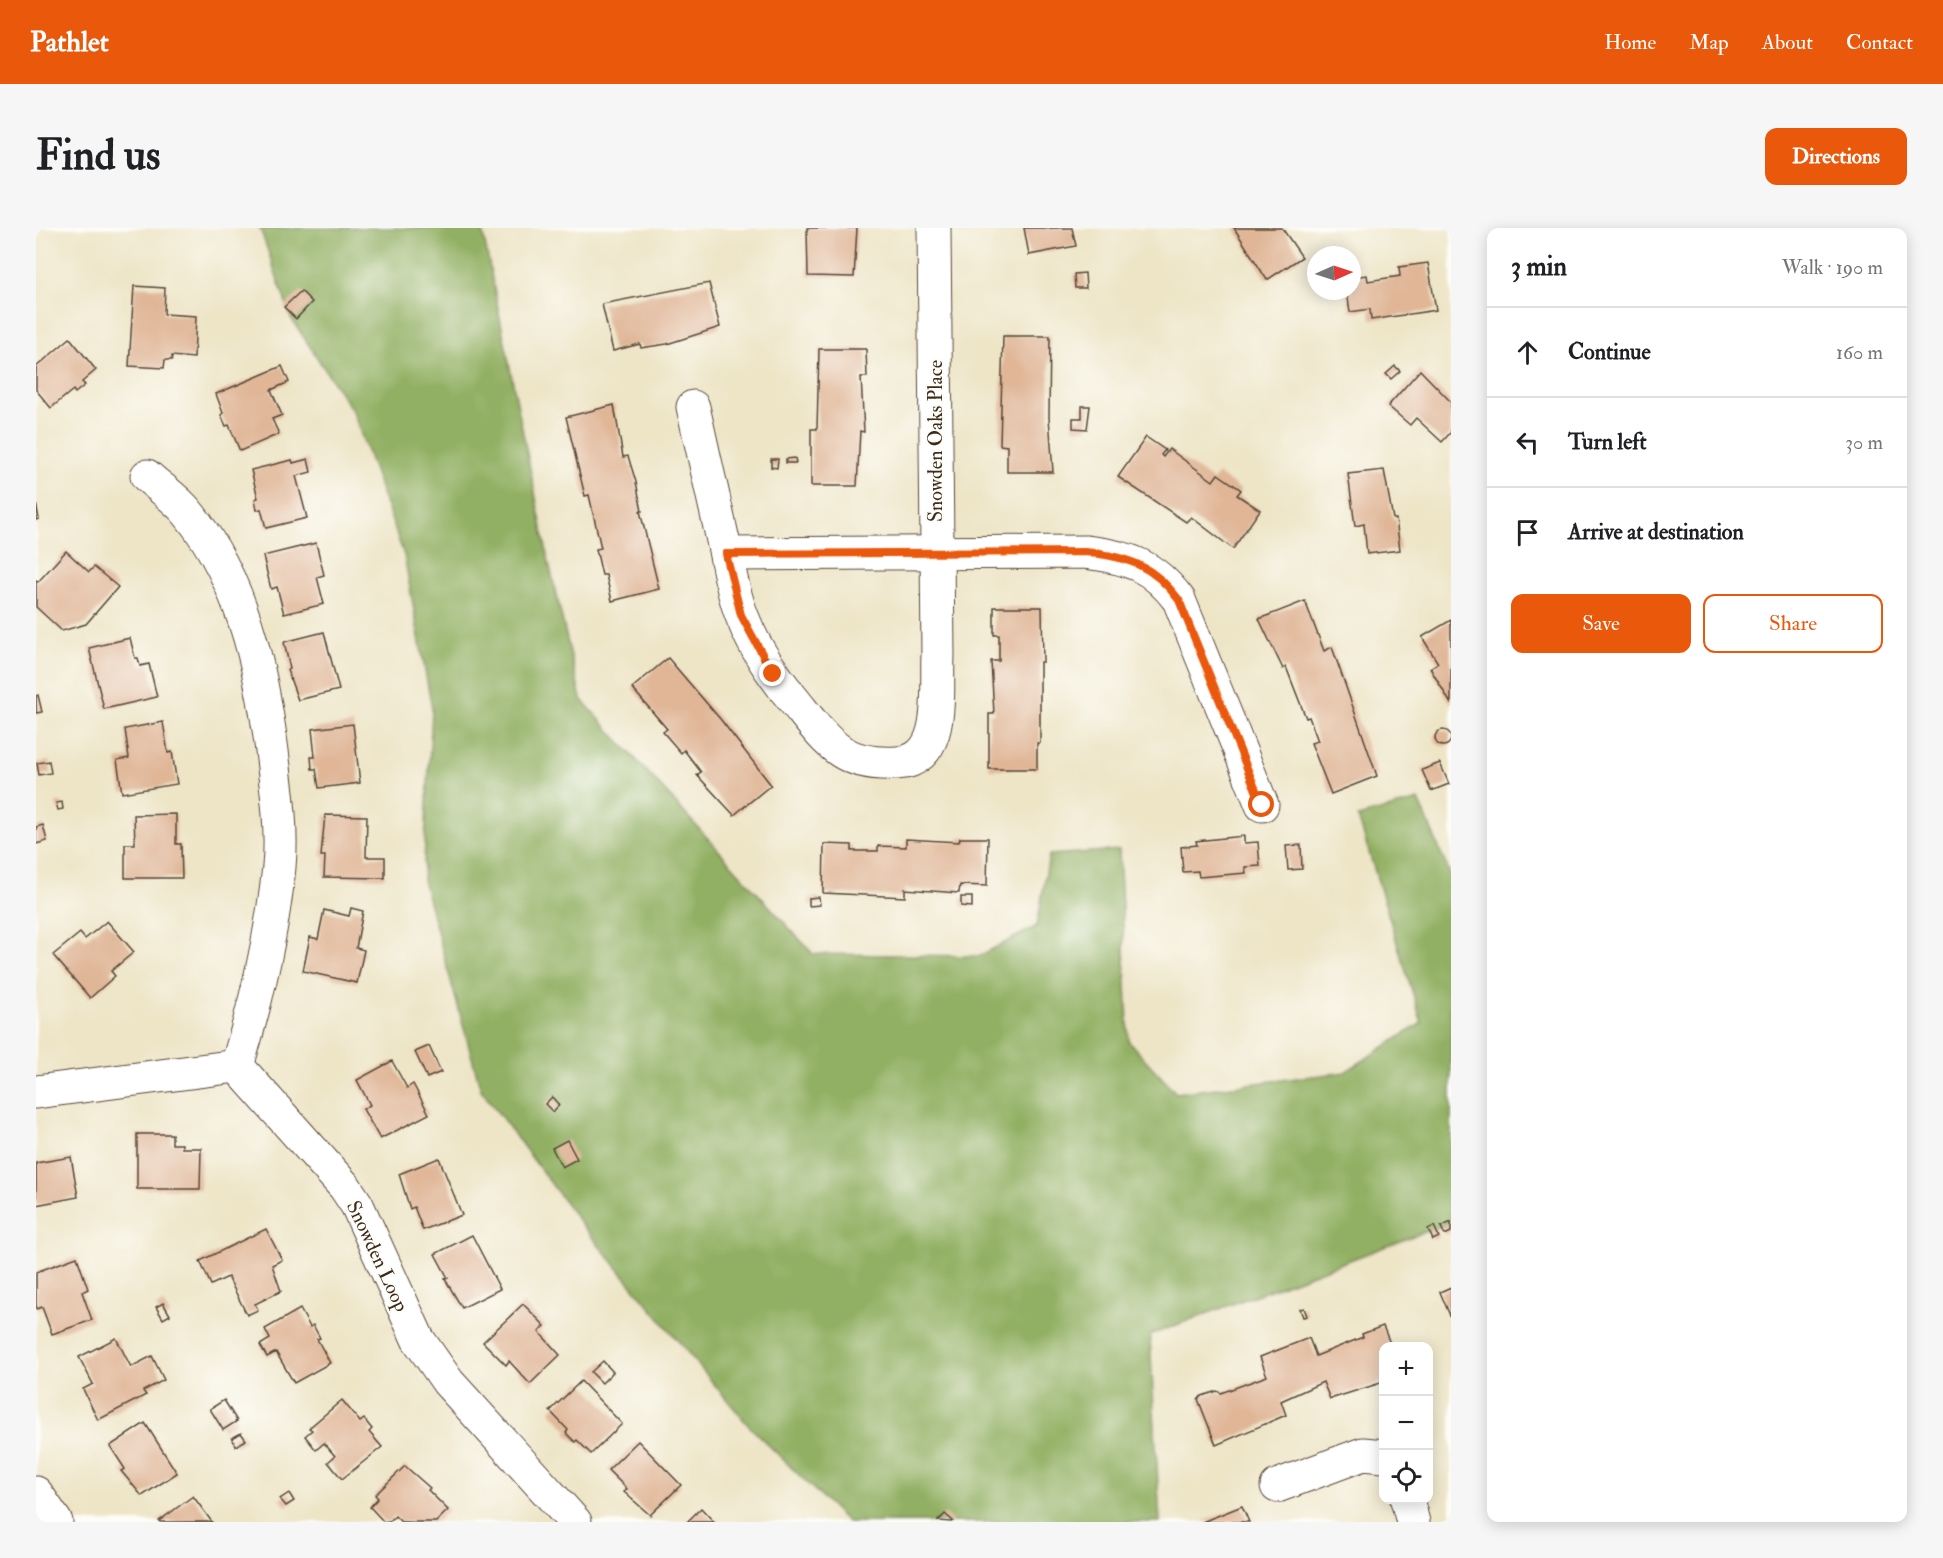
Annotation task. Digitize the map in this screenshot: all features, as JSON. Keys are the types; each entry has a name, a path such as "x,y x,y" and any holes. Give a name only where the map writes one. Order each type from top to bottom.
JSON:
{"street":[{"name":"Snowden Oaks Place","path":"726,554 736,599 750,635 773,674 829,744 846,755 866,762 902,763 923,753 930,742 935,726 938,656 934,228"},
{"path":"693,407 726,554 1085,552 1106,554 1134,562 1165,582 1179,600 1262,805"},
{"path":"36,1092 237,1066 258,997 271,932 279,864 279,810 273,751 255,657 232,587 187,512 147,476"},
{"name":"Snowden Loop","path":"237,1066 351,1196 418,1340 448,1382 575,1522"},
{"path":"1277,1486 1364,1454 1379,1456"},
{"path":"36,1493 56,1522"},
{"path":"1408,1504 1413,1522"}],"green space":[{"path":"260,228 482,228 549,563 581,699 813,954 979,956 1037,926 1049,855 1119,850 1129,1042 1176,1093 1345,1072 1422,1023 1358,817 1419,800 1451,877 1451,1222 1150,1335 1160,1522 847,1522 748,1425 582,1225 481,1090 423,880 432,709 404,555 353,412 291,318"}],"building":[{"path":"807,228 857,228 854,277 808,276"},
{"path":"1024,228 1072,228 1076,246 1029,255"},
{"path":"1234,228 1282,228 1302,257 1267,280"},
{"path":"1428,263 1436,310 1371,320 1370,309 1350,312 1348,300 1361,300 1361,276 1367,275 1368,281 1400,276 1399,267"},
{"path":"1085,273 1086,288 1075,288 1074,274"},
{"path":"709,283 720,327 667,344 641,348 640,344 613,351 602,304"},
{"path":"134,286 165,288 164,314 196,316 194,358 172,356 172,360 165,360 164,368 129,366"},
{"path":"301,291 312,302 296,319 284,307"},
{"path":"1003,336 1050,336 1049,417 1053,472 1007,472 1007,446 1000,445"},
{"path":"70,338 96,370 82,382 85,385 75,393 73,390 51,408 36,390 36,367"},
{"path":"819,349 866,349 867,377 861,377 864,432 860,431 857,486 811,486 811,429 817,429"},
{"path":"282,366 289,382 271,390 282,415 272,419 279,434 240,451 229,425 226,426 221,415 223,413 216,394"},
{"path":"1395,366 1400,371 1391,379 1386,374"},
{"path":"1420,370 1451,402 1451,432 1442,442 1416,418 1410,425 1388,406"},
{"path":"614,405 623,457 628,456 636,482 642,511 640,511 659,589 612,601 606,575 602,575 596,549 601,548 589,495 585,496 566,417"},
{"path":"1082,406 1090,406 1087,429 1073,428 1073,418 1082,418"},
{"path":"1146,437 1165,450 1161,455 1163,457 1169,449 1213,481 1218,474 1241,490 1237,495 1260,510 1233,549 1191,517 1186,522 1118,477"},
{"path":"795,458 796,463 786,463 786,459"},
{"path":"308,459 311,472 296,476 307,518 266,528 261,509 257,510 255,499 258,498 251,470 292,460 293,463"},
{"path":"771,459 778,459 777,468 771,467"},
{"path":"1384,470 1393,519 1396,519 1400,550 1367,554 1364,524 1355,526 1348,474"},
{"path":"36,503 39,519 36,520"},
{"path":"316,543 324,575 317,577 324,604 284,614 277,587 271,589 263,556"},
{"path":"66,551 89,572 94,567 118,587 86,624 62,631 36,607 36,580 38,582"},
{"path":"1305,601 1324,651 1332,647 1377,776 1331,794 1311,743 1318,741 1309,717 1306,718 1286,667 1283,669 1259,619"},
{"path":"994,607 1042,607 1043,662 1040,662 1040,743 1037,743 1037,769 989,769 989,714 994,714 991,661 999,661 999,635 994,635"},
{"path":"1451,620 1451,704 1430,668 1438,663 1422,637"},
{"path":"324,632 339,690 298,700 287,670 290,669 284,642"},
{"path":"130,638 135,658 138,658 140,666 149,664 157,697 104,709 89,648"},
{"path":"668,658 721,720 771,785 734,815 697,775 701,772 684,750 681,753 663,732 667,729 632,688"},
{"path":"38,695 42,712 36,713 36,696"},
{"path":"163,722 168,753 172,752 177,784 122,793 117,760 129,758 125,729"},
{"path":"353,724 360,783 319,788 316,769 312,769 311,757 315,757 312,729"},
{"path":"1443,730 1449,732 1451,738 1449,744 1443,746 1437,744 1435,738 1437,732"},
{"path":"49,761 51,773 39,775 37,763"},
{"path":"1440,763 1449,784 1431,791 1422,770"},
{"path":"62,802 63,809 58,810 56,803"},
{"path":"176,814 176,844 181,844 182,878 125,878 125,844 135,844 134,815"},
{"path":"325,815 367,816 366,857 385,857 385,878 324,877 325,856 321,856"},
{"path":"43,825 47,841 36,844 36,827"},
{"path":"1244,836 1244,843 1258,842 1260,866 1245,867 1246,873 1199,877 1198,871 1183,872 1181,847 1197,845 1196,841"},
{"path":"960,838 988,838 987,886 960,885 959,893 905,889 905,897 823,893 824,844 852,845 852,851 878,851 878,846 906,847 906,839 959,842"},
{"path":"1301,845 1302,869 1288,870 1286,846"},
{"path":"819,897 820,905 809,906 809,898"},
{"path":"961,897 972,897 972,907 961,906"},
{"path":"351,908 363,911 356,948 364,950 357,983 303,971 310,937 318,939 324,910 349,916"},
{"path":"107,921 134,952 111,971 115,976 90,998 53,955 80,933 85,939"},
{"path":"429,1046 441,1072 427,1078 415,1052"},
{"path":"392,1061 407,1088 413,1084 429,1114 380,1139 363,1109 370,1105 357,1080"},
{"path":"552,1097 559,1105 553,1112 545,1104"},
{"path":"137,1134 172,1134 172,1144 182,1144 182,1148 201,1148 200,1189 137,1189"},
{"path":"567,1140 577,1159 562,1167 552,1148"},
{"path":"71,1157 78,1197 36,1205 36,1163"},
{"path":"439,1158 462,1215 423,1230 414,1207 410,1209 399,1174"},
{"path":"1451,1222 1451,1232 1445,1235 1441,1227"},
{"path":"1434,1226 1439,1237 1433,1240 1428,1229"},
{"path":"266,1229 282,1260 272,1265 281,1291 255,1304 258,1310 247,1315 228,1277 211,1285 200,1261"},
{"path":"472,1235 500,1289 462,1308 445,1279 448,1278 435,1254"},
{"path":"77,1257 88,1289 82,1292 92,1320 52,1334 42,1307 37,1309 36,1306 36,1272"},
{"path":"1451,1287 1451,1318 1440,1292"},
{"path":"163,1303 170,1315 163,1319 156,1307"},
{"path":"523,1304 545,1326 539,1332 560,1355 530,1384 509,1361 506,1365 483,1342"},
{"path":"1304,1308 1307,1316 1303,1317 1300,1309"},
{"path":"300,1309 310,1327 313,1325 320,1338 317,1339 330,1363 294,1383 276,1352 267,1357 260,1345 270,1339 265,1329"},
{"path":"1383,1326 1389,1342 1379,1342 1379,1384 1330,1399 1323,1382 1281,1401 1286,1415 1216,1445 1198,1399 1267,1376 1260,1357 1309,1338 1316,1356 1363,1337 1362,1334"},
{"path":"116,1338 131,1367 152,1356 164,1380 143,1391 146,1395 98,1420 83,1389 93,1384 79,1357"},
{"path":"603,1361 613,1372 602,1383 591,1372"},
{"path":"581,1381 622,1424 591,1454 566,1433 568,1430 550,1411"},
{"path":"224,1400 237,1421 223,1430 210,1409"},
{"path":"342,1400 360,1422 364,1419 372,1429 369,1432 382,1447 342,1479 328,1462 335,1456 324,1443 316,1450 305,1436 312,1430 309,1428"},
{"path":"145,1423 177,1473 142,1496 121,1471 125,1469 110,1446"},
{"path":"241,1433 246,1440 236,1446 232,1438"},
{"path":"638,1441 681,1485 650,1515 624,1492 627,1489 608,1470"},
{"path":"405,1466 430,1488 428,1490 448,1510 436,1522 401,1522 395,1516 389,1522 384,1522 370,1507 378,1498 375,1495"},
{"path":"289,1493 294,1501 286,1506 280,1499"},
{"path":"193,1496 212,1522 159,1521"},
{"path":"1242,1506 1249,1522 1202,1522"},
{"path":"701,1508 714,1522 687,1522"},
{"path":"945,1514 953,1521 938,1521"}],"route":[{"path":"773,674 741,615 726,554 1085,552 1116,555 1151,570 1165,582 1179,600 1262,805"}]}
